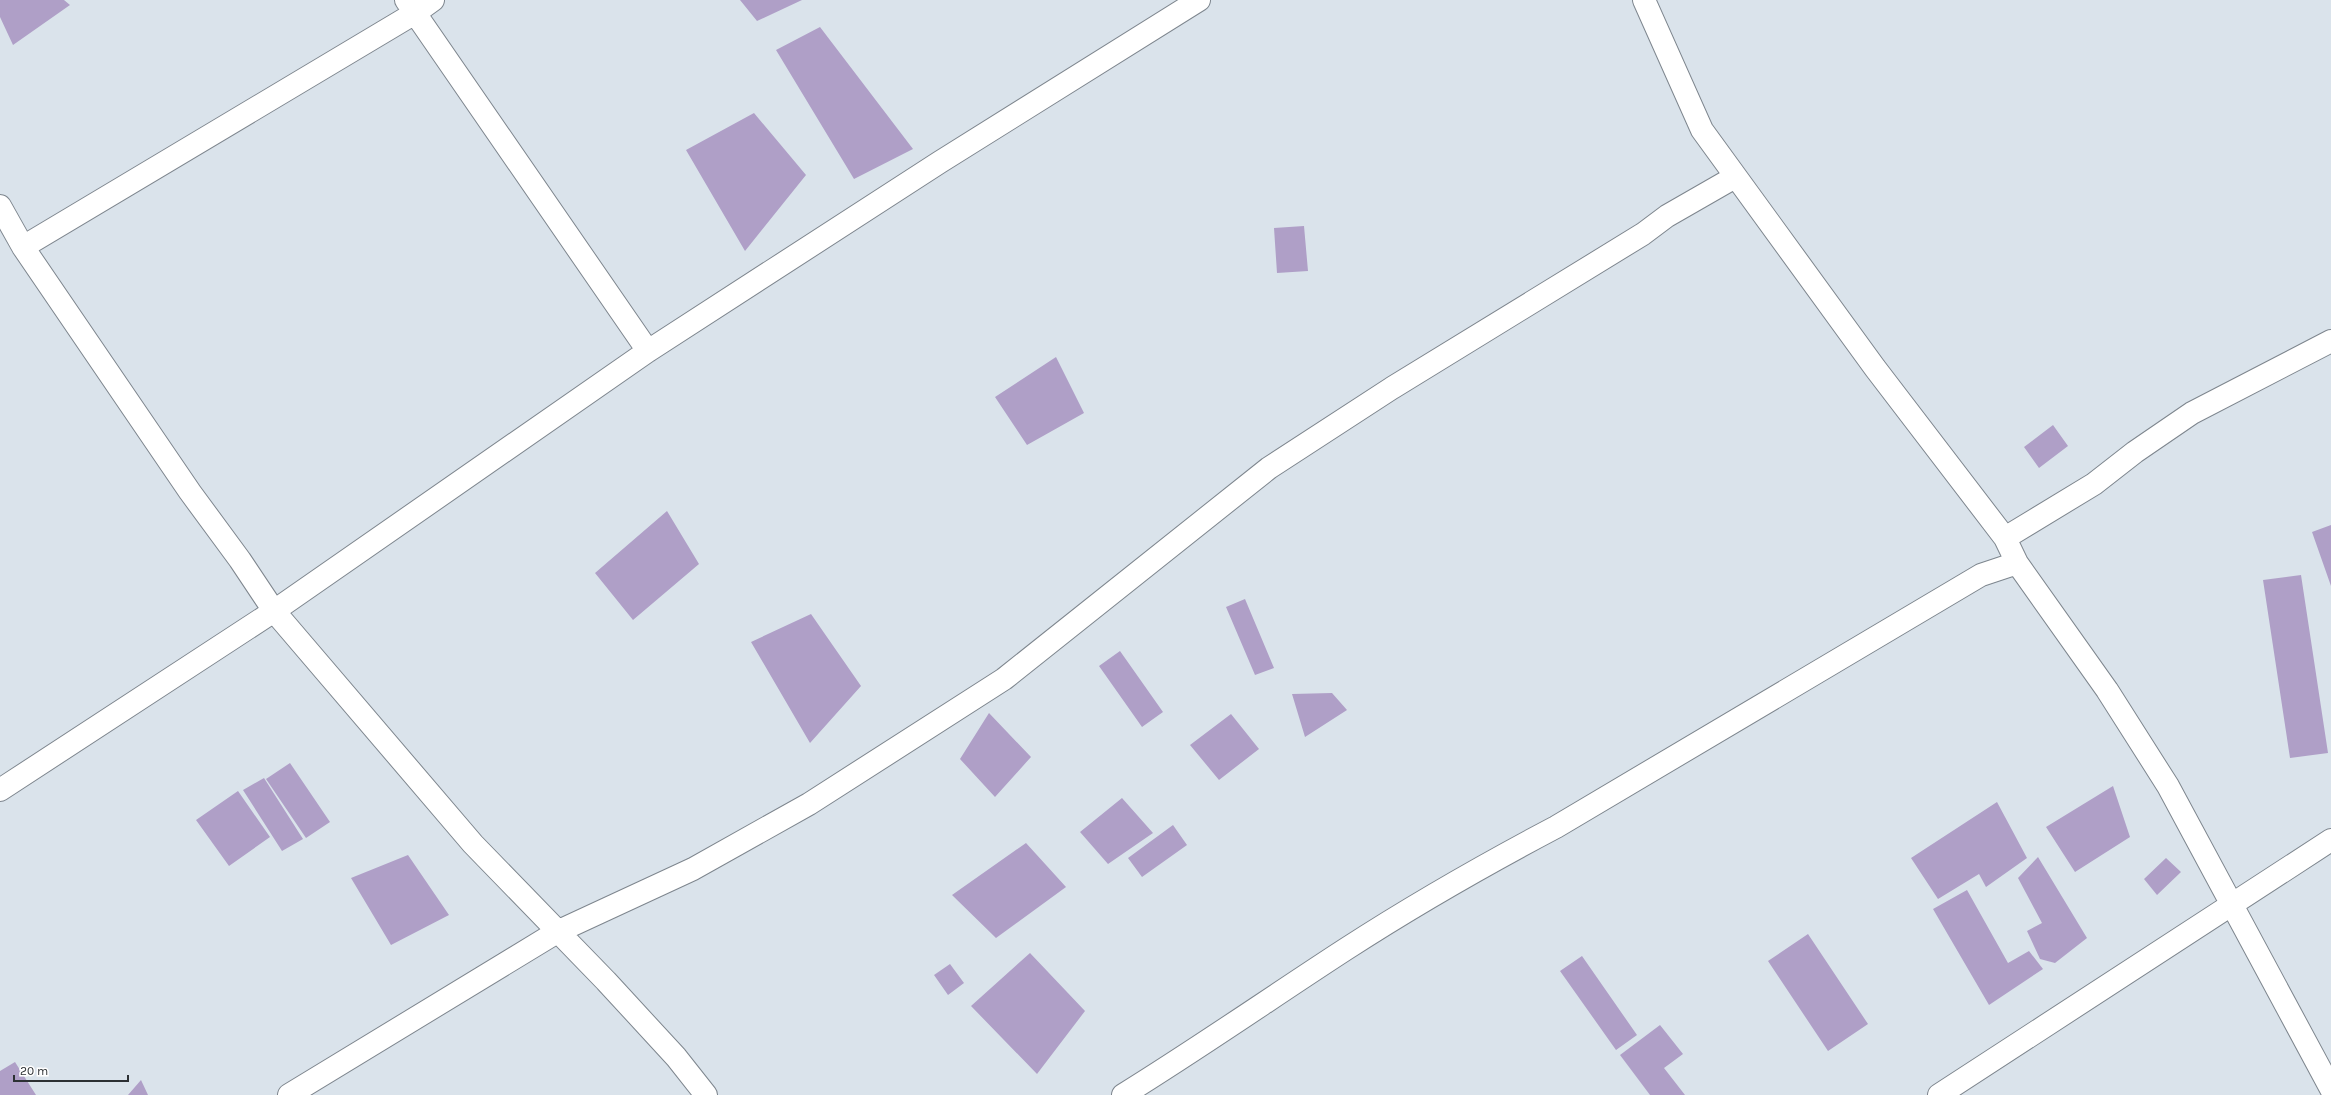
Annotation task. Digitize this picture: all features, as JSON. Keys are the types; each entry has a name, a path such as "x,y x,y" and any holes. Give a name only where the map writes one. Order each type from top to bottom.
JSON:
{"street":[{"path":"23,247 411,7 433,0"},
{"path":"0,790 274,611 648,350 940,162 1199,0"},
{"path":"1644,0 1702,130 1875,368 2005,538 2017,563 2107,690 2160,773 2331,1089"},
{"path":"411,7 648,350"},
{"path":"289,1095 557,932 693,869 782,819 1004,680 1269,468 1405,380 1642,234 1667,216 1735,177"},
{"path":"0,206 23,247 190,492 240,560 274,611 443,810 557,932 606,981 676,1057 706,1095"},
{"path":"2005,538 2094,484 2135,452 2192,414 2331,341"},
{"path":"1124,1095 1245,1018 1347,949 1484,865 1556,827 1981,575 2017,563"},
{"path":"1940,1095 2331,840"}],"building":[{"path":"0,0 64,0 70,5 13,45 0,17"},
{"path":"740,0 802,0 757,21"},
{"path":"820,27 913,149 854,179 776,50"},
{"path":"754,113 806,175 745,251 686,150"},
{"path":"1304,226 1308,271 1277,273 1274,228"},
{"path":"1056,357 1084,413 1027,445 995,397"},
{"path":"2053,425 2068,446 2039,468 2024,447"},
{"path":"667,511 699,564 633,620 595,573"},
{"path":"2331,525 2331,586 2312,532"},
{"path":"2301,575 2328,753 2290,758 2263,580"},
{"path":"1245,599 1274,668 1255,675 1226,607"},
{"path":"811,614 861,686 810,743 751,642"},
{"path":"1120,651 1163,712 1142,727 1099,666"},
{"path":"1332,693 1347,710 1305,737 1292,694"},
{"path":"989,713 1031,757 995,797 960,759"},
{"path":"1231,714 1259,749 1219,780 1190,745"},
{"path":"290,763 330,822 306,838 266,779"},
{"path":"264,778 303,839 282,851 243,790"},
{"path":"2113,786 2130,837 2075,872 2046,827"},
{"path":"238,791 270,837 229,866 196,820"},
{"path":"1122,798 1153,833 1108,864 1080,832"},
{"path":"1997,802 2027,858 1986,887 1979,874 1938,899 1911,858"},
{"path":"1173,825 1187,845 1142,877 1128,858"},
{"path":"1026,843 1066,887 996,938 952,895"},
{"path":"408,855 449,915 391,945 351,878"},
{"path":"2038,857 2087,938 2055,963 2040,959 2027,931 2042,923 2018,878"},
{"path":"2166,858 2181,872 2157,895 2144,879"},
{"path":"1967,890 2008,963 2029,951 2043,969 1989,1005 1933,909"},
{"path":"1808,934 1868,1024 1828,1051 1768,961"},
{"path":"1030,953 1085,1011 1037,1074 971,1006"},
{"path":"1582,956 1637,1035 1616,1050 1560,971"},
{"path":"950,964 964,983 948,995 934,975"},
{"path":"1660,1025 1683,1054 1664,1068 1685,1095 1650,1095 1620,1055"},
{"path":"15,1062 36,1095 0,1095 0,1071"},
{"path":"141,1080 148,1095 128,1095"}]}
